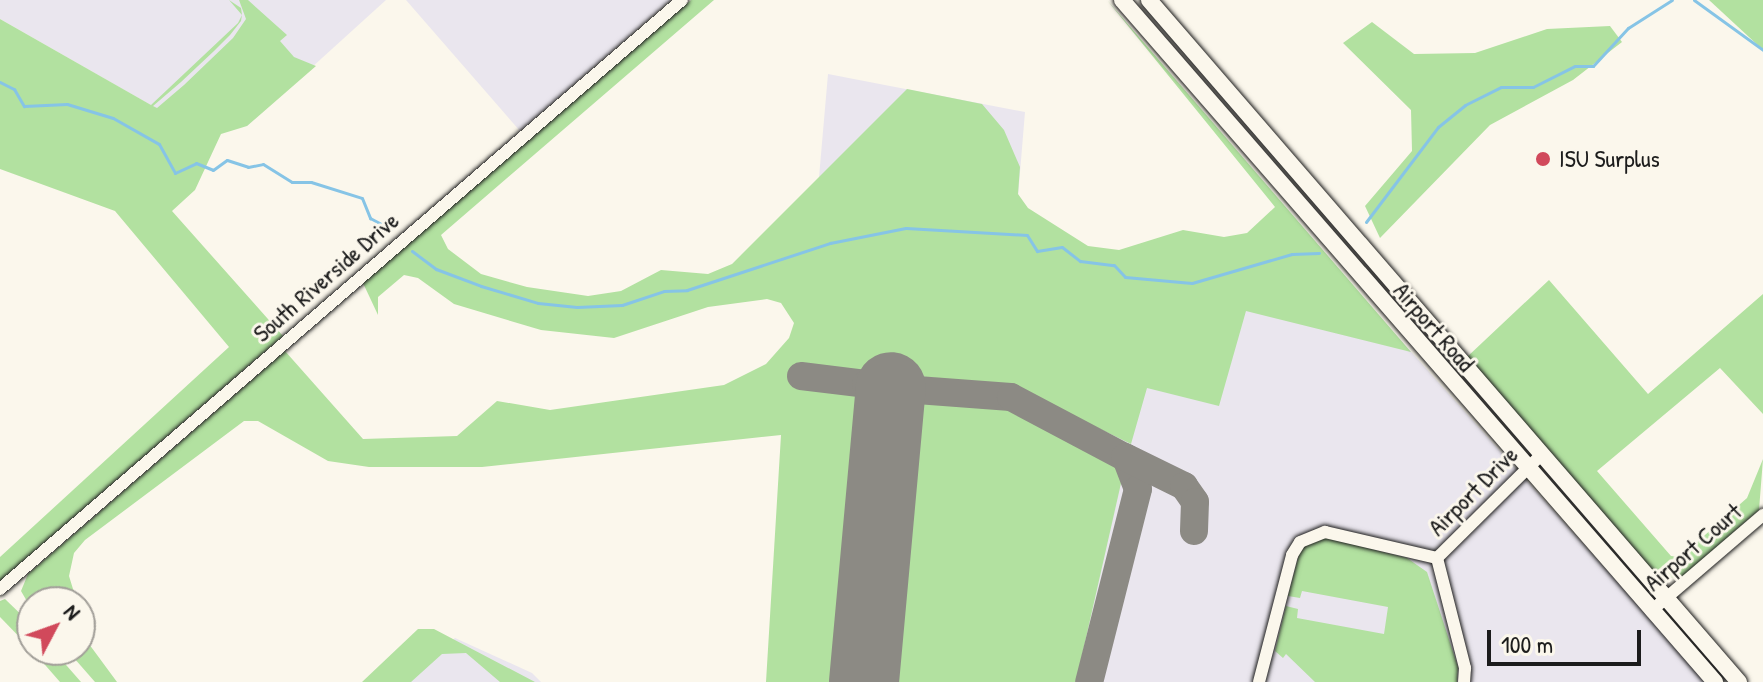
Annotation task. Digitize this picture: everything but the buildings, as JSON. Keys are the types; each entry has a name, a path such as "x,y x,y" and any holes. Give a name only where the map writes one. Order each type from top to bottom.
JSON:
{"main road":[{"name":"Airport Road","path":"1122,0 1526,469 1715,682"},
{"name":"Airport Road","path":"1149,0 1739,682"}],"street":[{"name":"South Riverside Drive","path":"0,589 682,0"},
{"name":"Airport Drive","path":"1437,558 1541,455"},
{"name":"Airport Court","path":"1651,611 1763,515"},
{"name":"Airport Drive","path":"1259,682 1300,542 1325,532 1437,558"},
{"name":"Airport Drive","path":"1437,558 1465,668 1464,682"}],"shaded area":[{"path":"0,0 386,0 247,126 189,127 0,19"},
{"path":"406,0 671,0 520,131"},
{"path":"828,74 1025,112 1013,257 1353,287 1707,682 775,682"},
{"path":"455,638 532,673 541,682 401,682"}],"green space":[{"path":"239,0 248,0 287,35 280,41 294,57 316,66 247,126 221,134 195,190 172,211 283,336 0,581 0,557 229,347 115,211 0,169 0,19 151,105 238,23 242,15 241,21 230,35 153,106 157,108 233,38 246,19"},
{"path":"691,0 714,0 441,235 448,249 481,274 527,287 588,296 621,291 661,270 708,274 732,264 907,89 982,104 1004,130 1020,167 1018,194 1028,208 1088,246 1119,250 1183,230 1224,237 1247,233 1275,207 1107,0 1411,352 1246,311 1219,406 1147,388 1131,444 1012,386 803,364 802,382 857,387 872,395 846,682 766,682 781,435 482,467 369,467 328,461 258,421 244,421 85,540 74,553 69,576 72,586 23,586 28,574 285,351 363,439 457,436 497,401 550,410 724,385 766,364 789,338 794,323 781,303 767,299 708,307 614,338 541,330 454,304 418,278 404,275 378,297 378,315 363,283"},
{"path":"1709,0 1763,0 1763,50"},
{"path":"1372,22 1414,54 1475,53 1547,29 1610,26 1622,42 1573,80 1490,125 1380,238 1365,206 1412,151 1411,110 1343,43"},
{"path":"1549,280 1648,394 1763,294 1763,414 1720,368 1597,471 1671,556 1680,557 1747,498 1763,459 1759,510 1681,578 1658,577 1467,357"},
{"path":"925,398 1008,405 1113,457 1124,470 1076,682 881,682 906,403"},
{"path":"1324,537 1407,558 1427,572 1458,667 1457,682 1315,682 1286,654 1283,658 1275,651 1286,606 1298,609 1297,618 1384,634 1388,607 1302,591 1300,598 1288,596 1301,547"},
{"path":"5,599 16,610 16,634 0,617 0,601"},
{"path":"418,629 434,629 535,682 500,682 466,653 442,654 411,682 362,682"},
{"path":"96,654 117,682 95,682 81,666 96,666"},
{"path":"46,666 67,666 81,682 60,682"}],"waterway":[{"path":"1366,222 1438,127 1465,105 1501,87 1533,87 1575,66 1593,66 1628,28 1672,0"},
{"path":"1694,0 1763,50"},
{"path":"0,82 14,89 24,106 67,104 113,118 159,144 175,173 196,163 213,170 227,160 248,167 263,164 292,182 311,182 362,198 370,218 391,229"},
{"path":"412,251 436,269 481,286 538,303 577,307 622,305 664,291 687,290 830,243 906,228 1027,235 1037,251 1062,247 1080,261 1114,265 1125,277 1192,283 1292,254 1319,253"}],"taxiway":[{"path":"801,376 866,384 889,410 917,390 1011,397 1126,458 1138,489 1089,682"},
{"path":"1125,457 1184,486 1195,502 1194,531"}],"runway":[{"path":"864,682 891,387"}],"place":[{"name":"ISU Surplus","path":"1543,159"}]}
